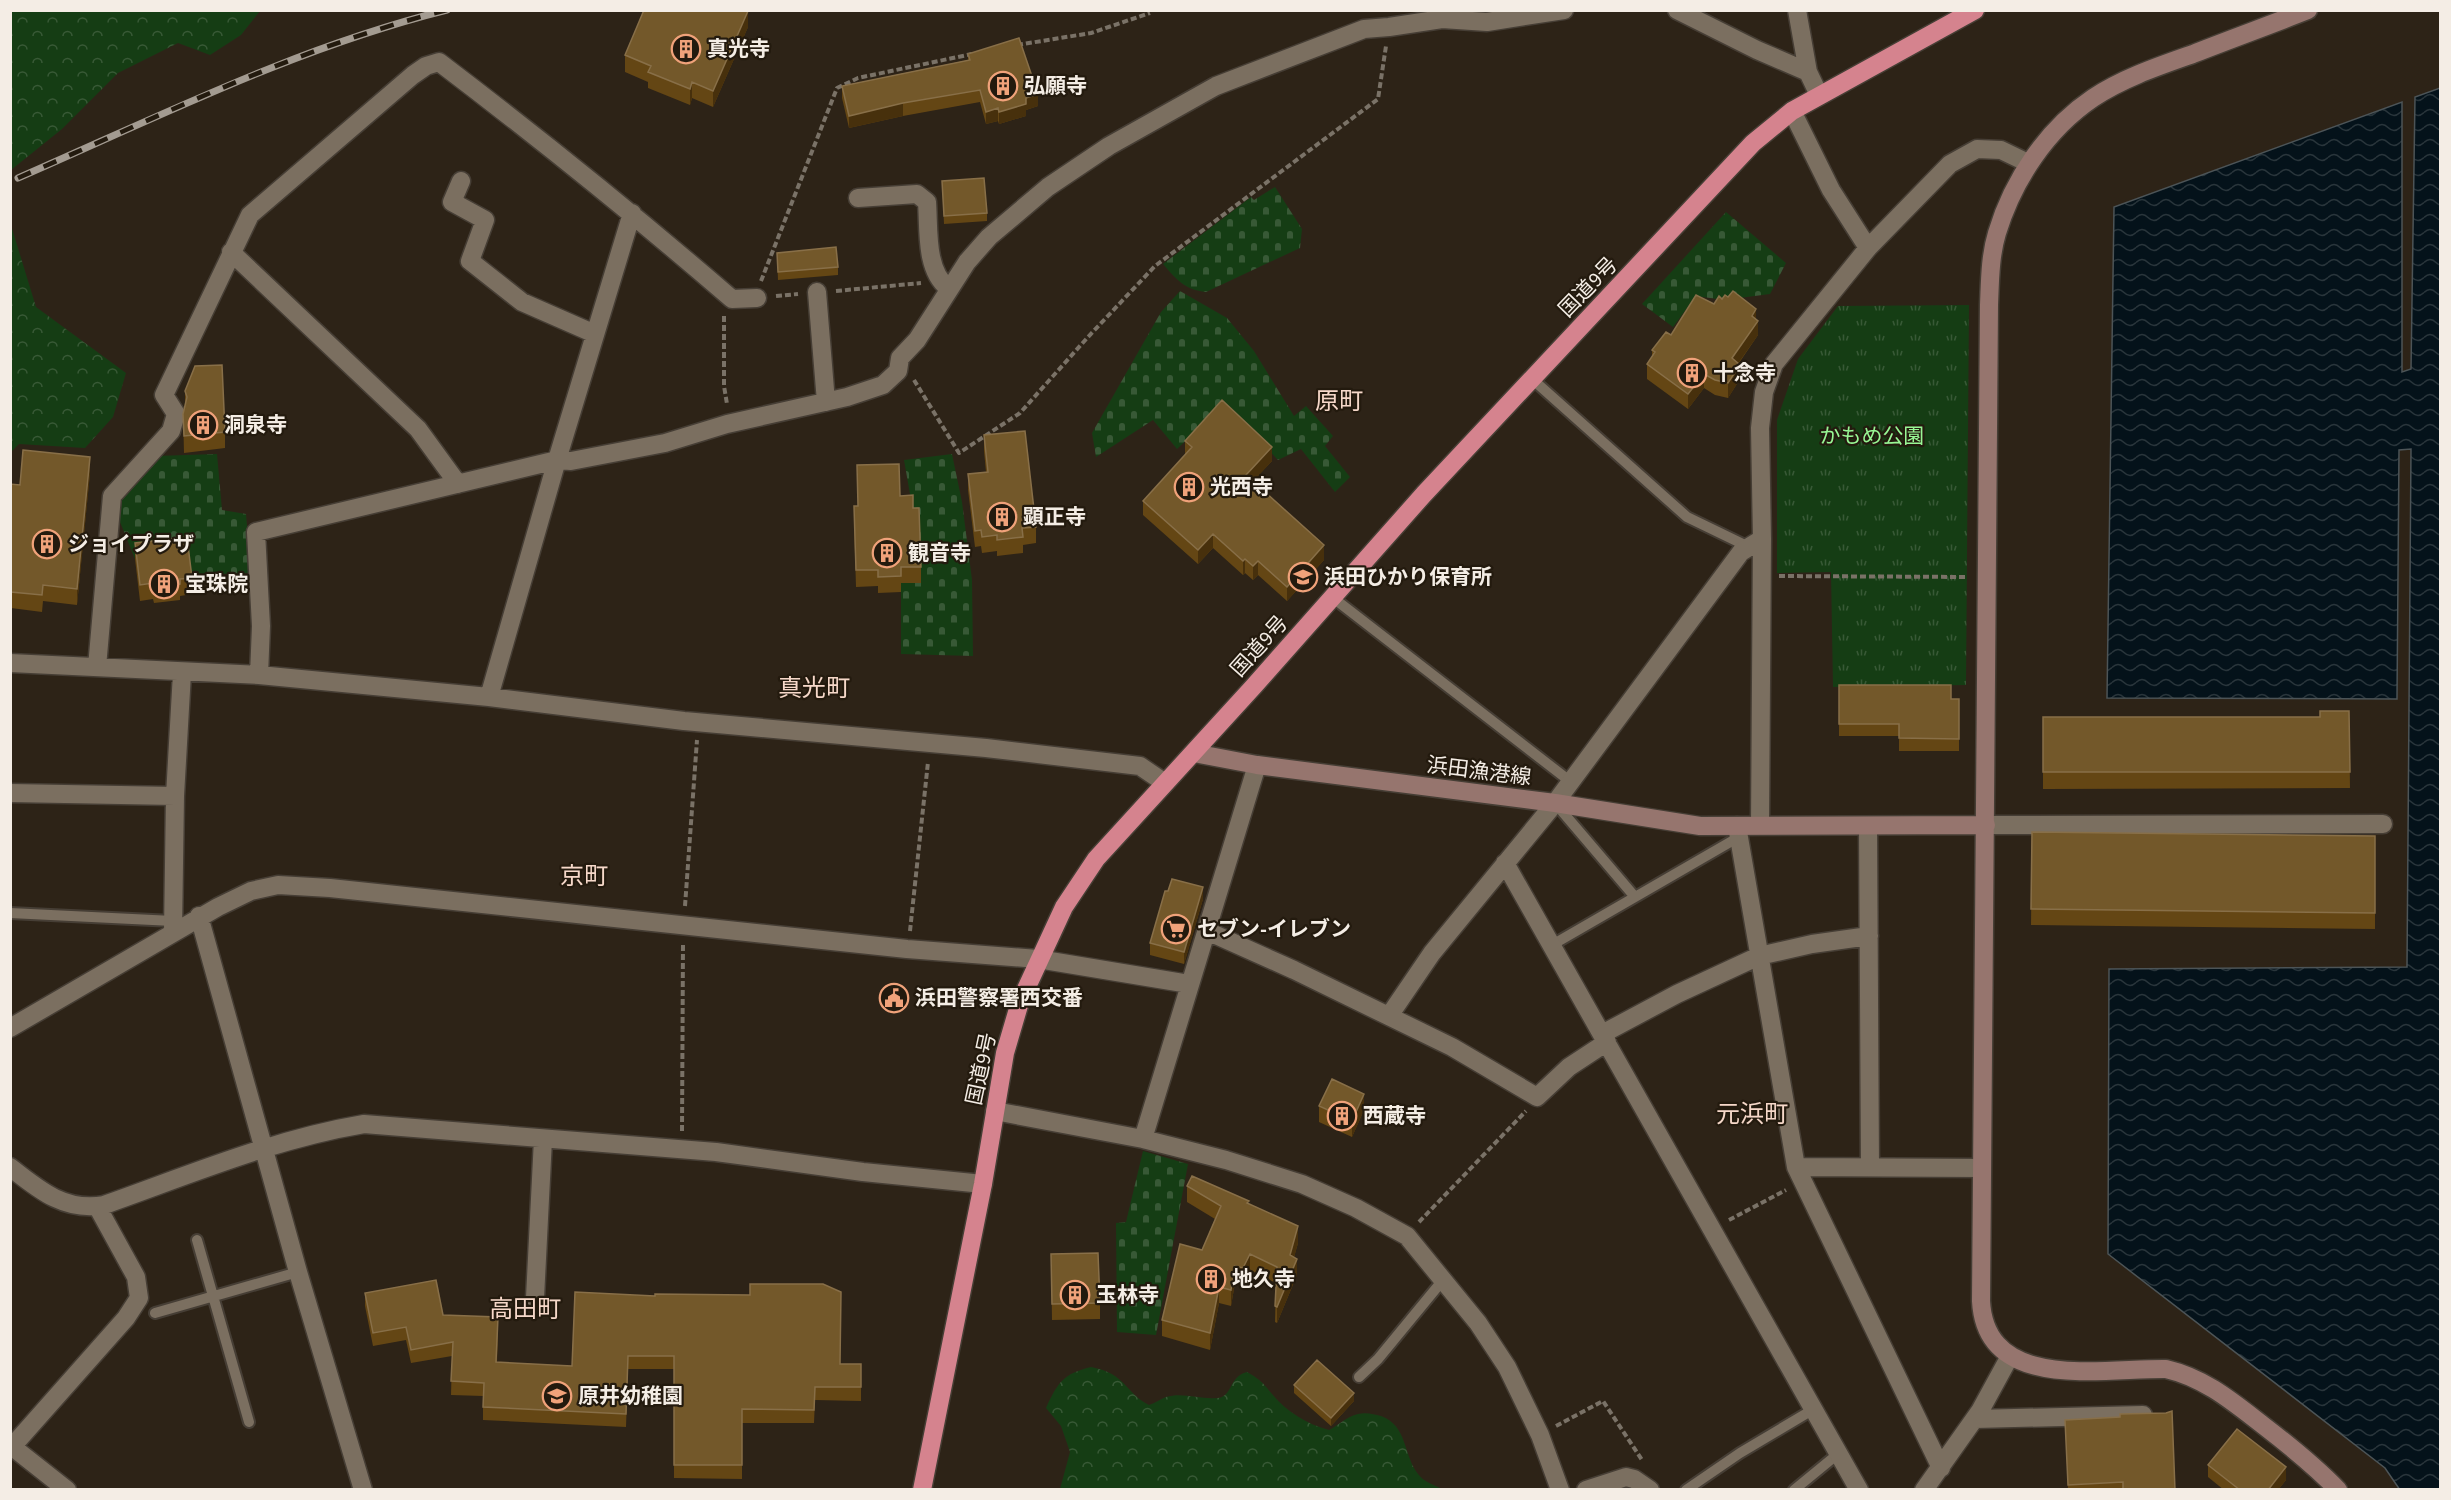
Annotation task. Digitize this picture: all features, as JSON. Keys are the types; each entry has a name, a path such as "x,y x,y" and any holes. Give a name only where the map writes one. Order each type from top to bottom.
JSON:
{"highway":[{"name":"国道9号","path":"922,1490 983,1184 1005,1053 1020,1002 1038,959 1064,907 1096,859 1194,753 1424,494 1753,143 1792,111 1975,10"}],"street":[{"path":"259,675 261,626 256,532 557,460 571,461 665,443 730,423 825,402 883,386 898,371 900,358 917,339 944,284 989,237 1048,187 1109,146 1225,82 1364,29 1442,19 1487,22 1564,10"},
{"path":"1677,10 1757,50 1808,72"},
{"path":"1797,10 1808,72 1819,95"},
{"path":"2308,10 2144,72 2093,98 2060,125 2028,163 2009,202 1997,234 1991,267 1985,577 1986,825 1981,1312 1983,1322 1993,1340 2010,1356 2025,1364 2051,1369 2166,1369 2203,1381 2222,1393 2292,1448 2338,1490"},
{"path":"97,667 112,496 171,431 176,414 164,395 250,215 426,66 439,62 632,213 732,299 757,298"},
{"path":"1792,111 1831,190 1868,248"},
{"path":"1760,825 1761,576 1755,543 1760,428 1764,392 1774,364 1868,248 1950,164 1977,149 2001,150 2028,163"},
{"path":"461,182 452,202 485,220 470,261 522,302 595,334"},
{"path":"858,198 917,194 927,202 932,259 944,284"},
{"path":"489,697 557,460 632,213"},
{"path":"231,252 418,429 458,484"},
{"path":"817,292 825,402"},
{"path":"1389,1016 1432,953 1555,803 1741,552 1755,543"},
{"path":"10,663 259,675 489,697 684,721 930,743 1140,766 1165,783"},
{"path":"173,926 174,796 182,673"},
{"name":"浜田漁港線","path":"1194,753 1257,765 1555,803 1738,831 1760,825 1986,825"},
{"path":"1143,1139 1257,765"},
{"path":"10,793 174,796"},
{"path":"1986,825 2383,824"},
{"path":"1869,826 1870,1167"},
{"path":"1738,831 1799,1174 1941,1468"},
{"path":"1505,863 1859,1490"},
{"path":"10,1028 173,926 250,891 278,885 458,901 908,949 1038,959 1189,984"},
{"path":"199,916 298,1272 363,1490"},
{"path":"1207,931 1294,970 1452,1047 1537,1097 1604,1038 1677,994 1759,956 1812,944 1869,936"},
{"path":"994,1111 1143,1139 1226,1160 1302,1184 1356,1208 1407,1236 1493,1344 1507,1366 1540,1435 1560,1490"},
{"path":"10,1167 57,1199 81,1208 98,1206 263,1148 324,1131 364,1124 716,1152 864,1172 983,1184"},
{"path":"535,1298 543,1139"},
{"path":"1799,1174 1870,1167 1981,1168"},
{"path":"67,1490 11,1447 126,1318 139,1298 136,1277 98,1206"},
{"path":"1924,1490 1975,1419 2010,1356"},
{"path":"1975,1419 2166,1414"},
{"path":"1586,1490 1630,1477 1650,1490"}],"lane":[{"path":"1532,378 1687,517 1755,543"},
{"path":"1332,597 1571,782"},
{"path":"1555,803 1635,897"},
{"path":"1552,945 1635,897 1738,831"},
{"path":"10,913 173,926"},
{"path":"197,1240 249,1422"},
{"path":"154,1313 298,1272"},
{"path":"1359,1377 1378,1359 1443,1280"},
{"path":"1686,1490 1740,1453 1814,1409"},
{"path":"1794,1490 1839,1453"}],"path":[{"path":"1014,46 1091,33 1150,13"},
{"path":"900,358 959,453 1020,413 1155,266 1378,99 1389,27"},
{"path":"944,284 757,298 762,278 837,88 858,78 981,52"},
{"path":"730,423 724,386 724,312 732,299"},
{"path":"1761,576 1985,577"},
{"path":"908,949 930,743"},
{"path":"1407,1236 1452,1186 1508,1132 1537,1097"},
{"path":"1712,1228 1799,1174"},
{"path":"1540,1435 1601,1401 1606,1402 1642,1460 1630,1477"}],"green space":[{"path":"11,10 260,11 241,35 210,55 178,43 118,73 62,129 11,170"},
{"path":"1275,187 1302,229 1300,248 1206,292 1187,286 1163,264 1251,197 1254,200"},
{"path":"1726,212 1786,263 1770,294 1724,300 1696,296 1673,327 1642,304"},
{"path":"10,222 36,307 126,373 113,417 85,448 19,444 11,452"},
{"path":"1180,291 1227,318 1254,351 1294,416 1306,406 1333,436 1325,446 1350,477 1335,492 1301,449 1278,460 1242,422 1219,409 1177,449 1153,420 1096,457 1092,433 1161,312"},
{"name":"かもめ公園","path":"1969,305 1966,685 1833,687 1831,572 1777,573 1777,420 1798,359 1838,306"},
{"path":"217,454 222,510 246,514 251,573 190,575 135,559 120,522 119,500 155,456"},
{"path":"952,454 962,502 972,580 973,656 901,654 901,583 921,582 913,511 904,460"},
{"path":"1143,1151 1188,1164 1156,1335 1117,1332 1116,1223 1126,1222"},
{"path":"1091,1367 1112,1374 1134,1395 1149,1405 1172,1396 1218,1398 1226,1394 1237,1377 1247,1372 1256,1377 1291,1412 1305,1421 1329,1430 1354,1415 1367,1413 1381,1416 1390,1421 1401,1434 1413,1466 1420,1477 1442,1489 1060,1489 1070,1452 1061,1426 1046,1408 1062,1380"}],"water":[{"path":"2440,88 2440,1489 2400,1490 2385,1468 2108,1254 2109,969 2407,967 2411,449 2399,450 2397,699 2107,698 2114,207 2402,102 2402,372 2411,369 2415,97"}],"building":[{"name":"真光寺","path":"644,10 748,11 713,91 692,82 690,89 648,72 651,66 625,55"},
{"path":"1019,38 1038,94 1026,98 1026,104 999,112 998,108 986,112 980,90 903,103 849,116 842,86 970,60 968,54"},
{"path":"984,178 987,213 944,216 942,181"},
{"path":"836,247 838,267 778,272 777,253"},
{"path":"1733,291 1756,309 1752,316 1758,321 1732,358 1740,365 1728,383 1704,374 1688,394 1647,364 1655,352 1652,350 1666,332 1671,335 1696,295 1714,304 1719,296 1722,299 1725,295 1728,297"},
{"name":"洞泉寺","path":"222,365 225,432 184,436 183,414 187,397 185,391 195,366"},
{"path":"1222,400 1272,447 1246,475 1324,545 1287,587 1258,561 1253,566 1245,559 1243,561 1213,534 1198,550 1143,501 1192,447 1185,441"},
{"name":"顕正寺","path":"1025,431 1036,527 1022,528 1023,537 997,540 997,535 982,537 981,530 975,531 968,474 988,472 984,435"},
{"name":"ジョイプラザ","path":"23,450 90,457 77,589 43,585 42,595 11,592 10,484 20,485"},
{"name":"観音寺","path":"899,464 900,496 913,495 913,508 919,508 921,567 901,567 901,576 878,577 878,570 856,570 854,506 858,506 857,465"},
{"name":"宝珠院","path":"187,537 192,578 180,579 180,584 154,587 153,583 140,585 135,543"},
{"path":"1839,685 1951,685 1951,699 1959,699 1959,739 1899,738 1899,724 1839,724"},
{"path":"2320,711 2349,711 2350,772 2043,772 2043,717 2320,717"},
{"path":"2032,832 2375,836 2375,913 2031,909"},
{"name":"セブン-イレブン","path":"1172,879 1203,887 1184,952 1150,943 1165,891 1168,891"},
{"path":"1332,1079 1364,1094 1352,1121 1319,1106"},
{"name":"地久寺","path":"1192,1176 1298,1226 1290,1255 1297,1259 1277,1307 1275,1306 1277,1267 1250,1254 1243,1268 1235,1266 1231,1290 1219,1287 1210,1333 1162,1320 1180,1244 1202,1250 1221,1206 1187,1186"},
{"name":"玉林寺","path":"1098,1253 1100,1303 1052,1304 1051,1254"},
{"path":"436,1280 443,1315 498,1317 496,1362 572,1366 575,1292 655,1296 655,1294 750,1295 750,1284 823,1284 841,1292 840,1364 861,1364 861,1387 815,1387 814,1410 742,1409 742,1465 674,1465 674,1356 628,1356 626,1414 483,1407 484,1383 451,1381 453,1342 411,1350 406,1327 373,1333 365,1293"},
{"path":"1317,1360 1354,1393 1331,1418 1294,1385"},
{"path":"2172,1411 2175,1490 2123,1490 2123,1482 2068,1485 2065,1420"},
{"path":"2237,1429 2286,1467 2268,1490 2240,1490 2208,1465"}],"railway":[{"path":"18,178 283,63 392,25 447,10"}],"place":[{"name":"真光寺","path":"686,49"},
{"name":"弘願寺","path":"1003,86"},
{"name":"十念寺","path":"1692,373"},
{"name":"洞泉寺","path":"203,425"},
{"name":"光西寺","path":"1189,487"},
{"name":"顕正寺","path":"1002,517"},
{"name":"ジョイプラザ","path":"47,544"},
{"name":"観音寺","path":"887,553"},
{"name":"浜田ひかり保育所","path":"1303,577"},
{"name":"宝珠院","path":"164,584"},
{"name":"セブン-イレブン","path":"1176,929"},
{"name":"浜田警察署西交番","path":"894,998"},
{"name":"西蔵寺","path":"1342,1116"},
{"name":"地久寺","path":"1211,1279"},
{"name":"玉林寺","path":"1075,1295"},
{"name":"原井幼稚園","path":"557,1396"}],"district":[{"name":"原町","path":"1339,401"},
{"name":"真光町","path":"814,688"},
{"name":"京町","path":"584,876"},
{"name":"元浜町","path":"1752,1114"},
{"name":"高田町","path":"525,1309"}]}
